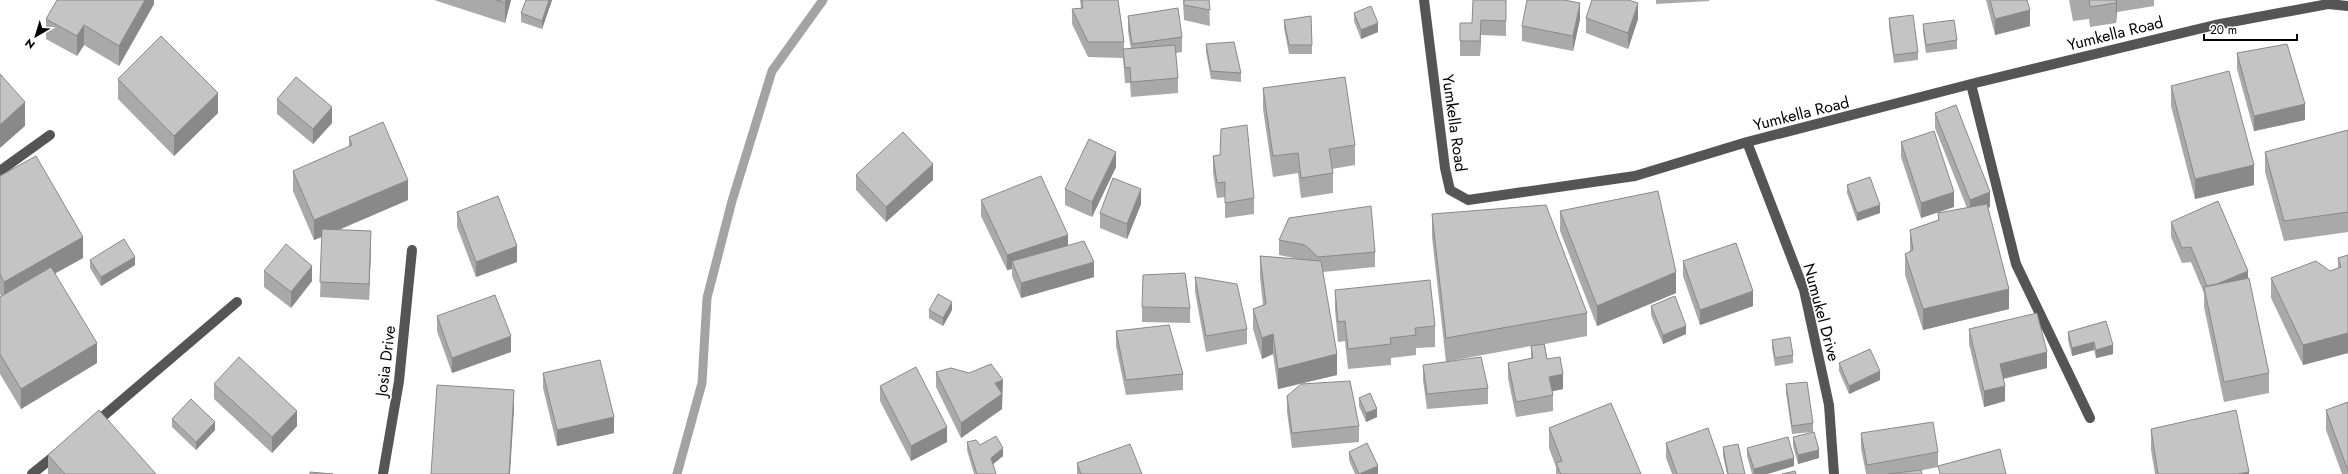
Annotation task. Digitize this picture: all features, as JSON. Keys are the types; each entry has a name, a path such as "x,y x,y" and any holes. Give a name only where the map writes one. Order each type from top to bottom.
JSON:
{"street":[{"name":"Yumkella Road","path":"1424,0 1445,168 1450,190 1468,200 1635,176 1748,142 1971,84 2215,25 2328,4 2348,6"},
{"path":"1971,84 2016,264 2090,418"},
{"path":"0,171 50,135"},
{"name":"Numukel Drive","path":"1748,142 1804,290 1829,405 1834,474"},
{"name":"Josia Drive","path":"383,474 399,381 412,250"},
{"path":"87,430 237,302"},
{"path":"32,474 69,445"}],"building":[{"path":"57,0 145,0 119,46 84,25 77,36 46,19"},
{"path":"496,0 506,0 505,3"},
{"path":"526,0 549,0 542,21 521,13"},
{"path":"1082,0 1118,0 1124,42 1088,42 1072,9 1083,8"},
{"path":"1184,0 1209,0 1210,10 1184,5"},
{"path":"1473,0 1506,0 1506,21 1481,20 1480,41 1460,41 1460,23 1472,23"},
{"path":"1527,0 1564,0 1580,3 1573,36 1522,26"},
{"path":"1592,0 1628,0 1638,3 1628,33 1586,18"},
{"path":"1990,0 2027,0 2030,10 1995,19"},
{"path":"2089,0 2116,0 2116,3 2090,7"},
{"path":"1371,6 1378,23 1361,30 1354,13"},
{"path":"1178,8 1182,37 1132,44 1128,16"},
{"path":"1913,15 1918,52 1894,55 1889,18"},
{"path":"1311,16 1312,45 1289,45 1284,20"},
{"path":"1954,20 1957,40 1926,45 1923,24"},
{"path":"161,36 218,93 174,136 118,79"},
{"path":"1234,42 1241,73 1211,71 1206,44"},
{"path":"2287,44 2305,104 2254,116 2237,53"},
{"path":"1175,45 1178,78 1131,82 1130,67 1125,68 1123,49"},
{"path":"2229,71 2254,165 2195,179 2171,86"},
{"path":"0,74 25,102 0,125"},
{"path":"296,77 332,107 313,129 277,99"},
{"path":"1345,77 1355,145 1329,149 1333,173 1301,178 1298,153 1273,156 1263,88"},
{"path":"1956,105 1990,192 1970,200 1935,113"},
{"path":"383,122 408,180 314,220 293,171 352,145 349,137"},
{"path":"1247,125 1254,198 1225,203 1225,182 1217,183 1213,156 1220,155 1221,129"},
{"path":"2348,130 2348,212 2284,221 2265,152"},
{"path":"1934,131 1954,192 1921,203 1901,142"},
{"path":"903,132 933,164 886,207 856,175"},
{"path":"1089,139 1116,152 1092,202 1065,189"},
{"path":"36,156 83,237 4,282 0,274 0,176"},
{"path":"1041,176 1068,235 1007,255 981,200"},
{"path":"1870,177 1880,205 1857,213 1847,185"},
{"path":"1113,178 1141,189 1127,224 1100,213"},
{"path":"1658,191 1676,272 1597,306 1560,211"},
{"path":"498,196 517,246 476,262 457,212"},
{"path":"2218,201 2248,271 2217,284 2207,286 2191,247 2182,248 2171,222"},
{"path":"1987,204 2009,289 1923,309 1905,254 1913,250 1910,230 1939,220 1938,213"},
{"path":"1546,205 1587,313 1446,338 1432,214"},
{"path":"1371,206 1375,252 1318,257 1305,245 1279,240 1289,218"},
{"path":"322,229 371,231 369,284 320,282"},
{"path":"124,239 135,257 101,277 90,260"},
{"path":"1084,241 1094,262 1021,283 1012,261"},
{"path":"1736,243 1753,291 1700,310 1683,261"},
{"path":"286,244 312,266 291,292 264,271"},
{"path":"2348,255 2348,333 2303,345 2271,278 2316,261 2330,271 2341,267 2338,258"},
{"path":"1260,256 1321,261 1337,354 1278,369 1273,334 1262,338 1253,309 1266,304"},
{"path":"51,267 97,343 21,389 0,354 0,297"},
{"path":"1185,273 1190,308 1142,307 1143,275"},
{"path":"1195,277 1237,284 1247,329 1206,336"},
{"path":"2249,278 2269,373 2224,382 2204,287"},
{"path":"1430,280 1435,326 1415,328 1416,335 1390,338 1391,344 1348,349 1345,321 1338,322 1335,290"},
{"path":"938,294 952,302 943,318 929,310"},
{"path":"495,295 511,336 452,358 437,316"},
{"path":"1675,296 1686,326 1663,335 1651,306"},
{"path":"2037,313 2047,352 2000,364 2005,386 1984,391 1969,329"},
{"path":"2106,321 2113,345 2096,350 2094,342 2072,348 2068,332"},
{"path":"1169,325 1183,374 1126,380 1116,331"},
{"path":"1790,337 1793,355 1775,358 1772,340"},
{"path":"1544,344 1547,359 1560,357 1563,374 1549,377 1553,395 1516,402 1508,363 1533,358 1531,346"},
{"path":"1870,349 1880,371 1849,386 1839,363"},
{"path":"239,357 297,411 272,437 214,384"},
{"path":"1481,357 1488,388 1427,394 1423,365"},
{"path":"600,360 614,417 557,430 543,373"},
{"path":"991,364 1003,380 995,383 1002,394 961,423 936,372 951,368 969,373"},
{"path":"916,367 947,427 911,446 880,386"},
{"path":"1350,381 1359,426 1292,433 1287,396 1301,384"},
{"path":"1807,382 1813,423 1792,426 1786,384"},
{"path":"437,385 514,390 509,474 431,474"},
{"path":"1370,393 1377,409 1366,413 1359,398"},
{"path":"191,399 215,422 196,442 172,419"},
{"path":"2348,402 2348,471 2326,410"},
{"path":"1611,403 1641,474 1561,474 1556,463 1562,461 1549,428"},
{"path":"99,410 156,474 65,474 48,455"},
{"path":"2236,410 2249,472 2237,474 2158,474 2151,429"},
{"path":"1933,422 1938,452 1867,465 1861,433"},
{"path":"1708,428 1724,474 1677,474 1666,443"},
{"path":"1814,432 1819,450 1798,455 1793,437"},
{"path":"996,436 1003,448 991,458 996,474 977,474 967,442 976,440 980,445"},
{"path":"1788,437 1794,458 1754,469 1747,448"},
{"path":"1367,443 1378,466 1359,474 1349,452"},
{"path":"1130,444 1142,474 1081,474 1077,463"},
{"path":"1738,444 1745,474 1728,474 1723,447"},
{"path":"2000,449 2006,474 1940,474 1938,466"},
{"path":"1921,470 1922,474 1888,474"},
{"path":"1795,471 1796,474 1782,474"},
{"path":"310,472 333,474 310,474"}],"waterway":[{"path":"677,474 702,383 707,298 732,201 772,71 823,0"}]}
